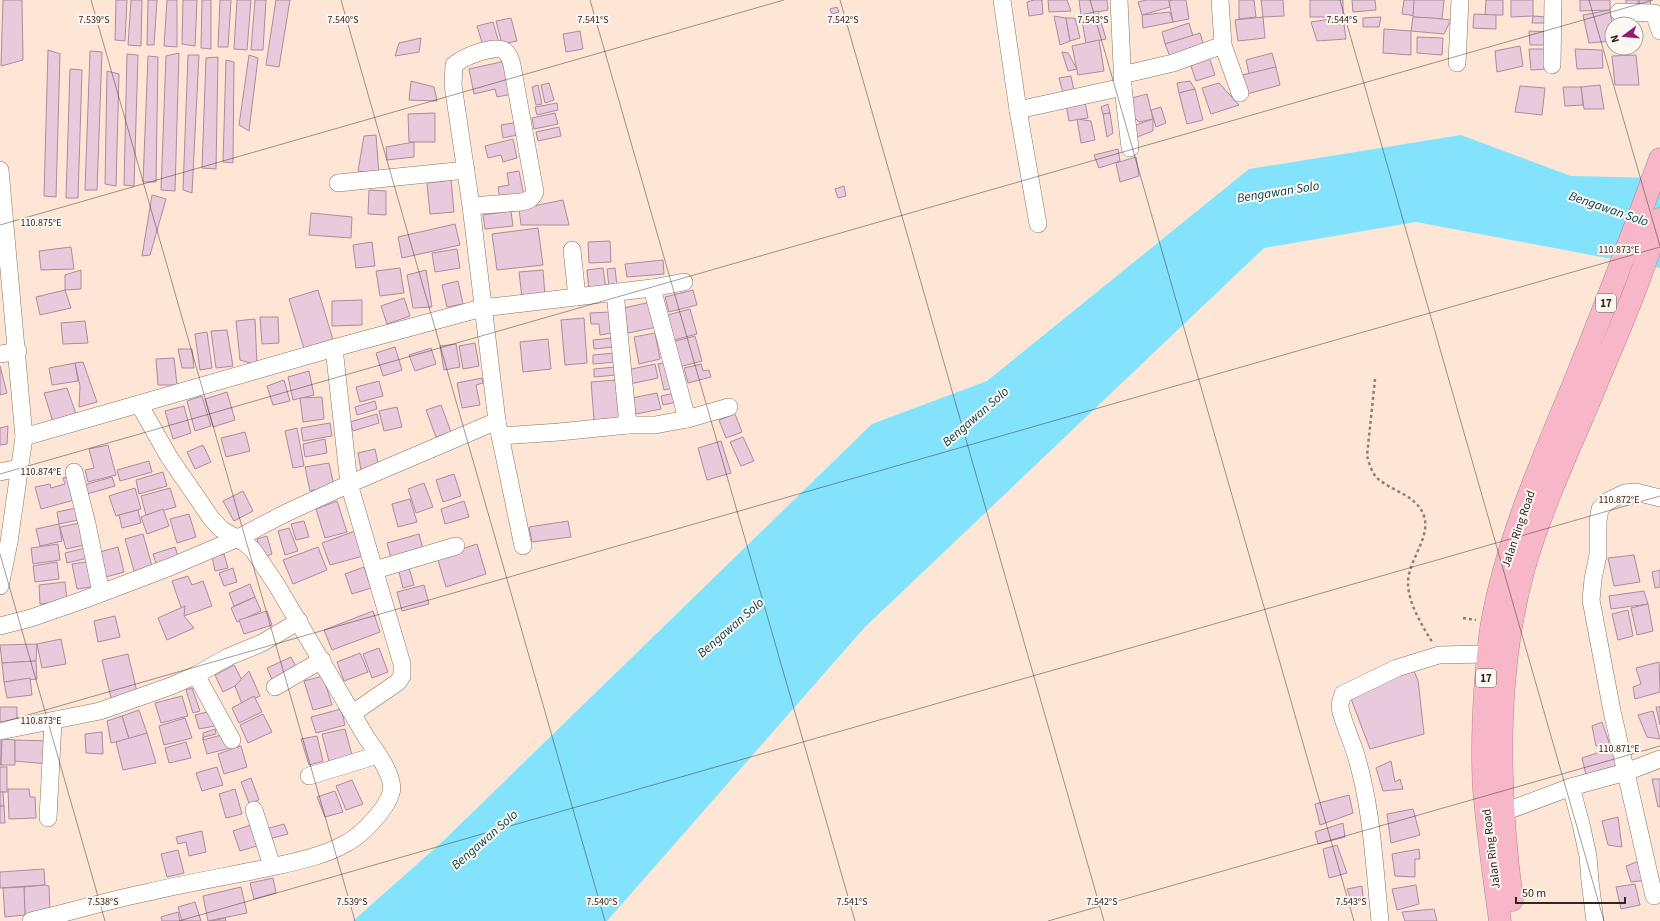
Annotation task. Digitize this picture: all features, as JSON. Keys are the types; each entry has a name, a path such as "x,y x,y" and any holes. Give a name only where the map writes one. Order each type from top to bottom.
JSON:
{"highway":[{"name":"Jalan Ring Road","path":"1515,921 1504,812 1502,730 1504,688 1516,604 1524,568 1537,529 1559,447 1612,287 1660,159"},
{"name":"Jalan Ring Road","path":"1500,921 1484,789 1483,718 1488,654 1492,624 1502,575 1512,539 1627,312 1660,219"}],"street":[{"path":"1002,0 1018,110 1038,224"},
{"path":"1119,0 1123,81 1130,148"},
{"path":"1220,0 1223,45 1240,93"},
{"path":"1457,63 1460,0"},
{"path":"1552,65 1553,0"},
{"path":"1619,12 1653,6 1660,31"},
{"path":"1018,110 1123,81 1172,62 1223,45"},
{"path":"471,206 522,202 530,200 535,192 510,57 505,51 498,49 488,50 469,56 454,65 454,85 499,429 522,546"},
{"path":"0,170 18,351 24,437 9,542 0,586"},
{"path":"338,184 466,170"},
{"path":"572,250 577,297"},
{"path":"24,437 334,348 482,308 652,288 684,282"},
{"path":"652,288 688,419"},
{"path":"615,292 628,425"},
{"path":"334,348 348,484 402,664 402,676 394,686 353,712"},
{"path":"0,354 18,351"},
{"path":"31,921 149,892 291,863 337,848 358,836 367,827 380,813 391,794 392,788 387,773 378,755 276,584 253,550 221,529 216,524 184,480 139,404"},
{"path":"0,626 31,618 170,567 236,539 286,513 348,484 499,429 655,425 688,419 729,407"},
{"path":"0,472 19,468"},
{"path":"74,472 87,524 101,593"},
{"path":"1654,896 1594,624 1591,600 1593,579 1598,555 1598,521 1600,509 1608,501 1617,496 1636,492 1660,498"},
{"path":"375,570 456,546"},
{"path":"0,731 53,722 100,711 196,675 228,657 262,643 299,622"},
{"path":"1380,921 1363,775 1342,716 1340,706 1343,694 1397,668 1439,655 1488,654"},
{"path":"275,687 322,660"},
{"path":"196,675 232,740"},
{"path":"48,818 53,722"},
{"path":"309,776 378,755"},
{"path":"1504,812 1571,787 1626,772 1660,759"},
{"path":"1571,787 1582,824 1588,856 1595,921"},
{"path":"254,810 272,866"}],"path":[{"path":"1375,379 1367,456 1376,478 1410,499 1422,511 1425,529 1408,583 1418,619 1439,655"}],"water":[{"name":"Bengawan Solo","path":"1461,135 1571,176 1660,178 1660,268 1416,222 1264,248 865,627 607,921 353,921 442,842 872,424 987,381 1249,169"}],"building":[{"path":"3,0 22,0 23,60 1,66"},
{"path":"116,0 127,0 125,41 115,40"},
{"path":"131,0 142,0 141,46 128,45"},
{"path":"148,0 157,0 154,45 147,45"},
{"path":"167,0 177,0 177,47 164,46"},
{"path":"183,0 197,0 195,46 182,44"},
{"path":"202,0 211,0 211,49 201,48"},
{"path":"220,0 231,0 228,47 218,47"},
{"path":"237,0 251,0 247,50 234,49"},
{"path":"255,0 266,0 263,50 251,50"},
{"path":"276,0 290,0 279,67 266,65"},
{"path":"1042,0 1043,14 1029,16 1027,2"},
{"path":"1048,0 1067,0 1071,11 1049,12"},
{"path":"1079,0 1107,0 1108,10 1081,15"},
{"path":"1146,0 1169,0 1170,7 1142,15 1138,2"},
{"path":"1186,0 1189,19 1173,22 1169,1"},
{"path":"1239,0 1254,0 1256,17 1239,19"},
{"path":"1261,0 1283,0 1284,16 1263,17"},
{"path":"1310,0 1343,0 1343,17 1310,17"},
{"path":"1352,0 1375,0 1376,10 1353,12"},
{"path":"1404,0 1431,0 1432,18 1402,14"},
{"path":"1414,0 1444,0 1442,19 1413,17"},
{"path":"1486,0 1503,0 1503,15 1485,15"},
{"path":"1511,0 1533,0 1533,16 1511,17"},
{"path":"1580,0 1610,0 1610,10 1580,11"},
{"path":"1626,0 1638,0 1638,7 1626,8"},
{"path":"1639,0 1650,0 1651,6 1640,7"},
{"path":"837,7 839,12 832,14 830,9"},
{"path":"1610,10 1611,16 1604,16 1604,42 1589,43 1583,15"},
{"path":"1098,11 1106,39 1086,43 1081,15"},
{"path":"1170,12 1173,22 1143,28 1142,15"},
{"path":"1474,14 1496,15 1496,29 1473,28"},
{"path":"1054,16 1066,18 1070,41 1060,45"},
{"path":"1533,16 1547,17 1547,23 1532,23"},
{"path":"1263,17 1265,38 1238,41 1235,20"},
{"path":"1343,17 1346,39 1317,41 1311,22"},
{"path":"1381,17 1379,27 1363,27 1363,18"},
{"path":"1413,17 1451,20 1444,34 1411,31"},
{"path":"511,18 517,41 502,44 496,21"},
{"path":"1066,18 1075,18 1080,38 1070,41"},
{"path":"493,22 499,43 483,46 477,26"},
{"path":"1189,23 1193,36 1165,44 1162,32"},
{"path":"1384,29 1411,31 1411,55 1383,53"},
{"path":"580,31 583,49 566,52 563,34"},
{"path":"1529,31 1552,32 1552,45 1530,45"},
{"path":"1200,33 1204,47 1171,59 1165,44"},
{"path":"1417,37 1443,38 1442,55 1417,53"},
{"path":"421,38 419,52 395,56 399,43"},
{"path":"1099,40 1104,71 1078,75 1072,46"},
{"path":"1520,46 1523,66 1497,72 1495,51"},
{"path":"1529,49 1547,49 1549,69 1531,70"},
{"path":"1575,49 1602,50 1603,68 1577,69"},
{"path":"48,50 60,54 56,197 44,196"},
{"path":"90,51 102,52 97,190 85,190"},
{"path":"1062,52 1068,53 1077,69 1068,71"},
{"path":"179,53 175,191 161,190 166,56"},
{"path":"1272,53 1276,67 1249,74 1246,60"},
{"path":"127,54 138,55 134,186 124,185"},
{"path":"188,55 199,55 192,193 183,190"},
{"path":"249,55 258,58 249,131 239,125"},
{"path":"148,56 158,57 156,182 143,182"},
{"path":"1612,56 1636,56 1639,85 1615,85"},
{"path":"218,57 216,169 202,168 206,58"},
{"path":"1209,57 1215,75 1196,81 1190,63"},
{"path":"226,60 234,62 233,163 223,162"},
{"path":"510,60 517,93 497,97 495,89 474,94 469,69"},
{"path":"1276,67 1280,85 1247,94 1242,75"},
{"path":"70,69 82,70 78,198 66,198"},
{"path":"107,71 119,74 116,186 105,184"},
{"path":"1071,76 1074,91 1063,93 1059,78"},
{"path":"411,81 434,87 437,101 409,100"},
{"path":"1190,81 1195,89 1179,93 1177,83"},
{"path":"549,83 554,100 545,103 541,85"},
{"path":"1219,83 1239,105 1211,114 1202,88"},
{"path":"538,85 542,104 536,105 532,87"},
{"path":"1600,85 1604,109 1584,109 1581,87"},
{"path":"1520,86 1545,88 1542,115 1515,112"},
{"path":"1563,87 1581,87 1583,105 1565,106"},
{"path":"1195,89 1203,120 1187,124 1179,93"},
{"path":"1147,94 1153,119 1139,122 1125,108 1134,106 1132,98"},
{"path":"1085,102 1088,118 1069,121 1066,105"},
{"path":"557,103 558,110 537,115 535,107"},
{"path":"1108,104 1110,113 1103,114 1101,107"},
{"path":"1161,107 1166,123 1156,127 1151,110"},
{"path":"435,113 435,142 409,142 408,114"},
{"path":"555,113 558,124 534,129 532,118"},
{"path":"1110,113 1113,133 1107,137 1103,114"},
{"path":"1077,119 1091,121 1095,140 1081,143"},
{"path":"1153,119 1153,131 1137,137 1133,126"},
{"path":"519,122 522,134 503,138 501,125"},
{"path":"559,127 561,136 538,141 536,132"},
{"path":"376,135 379,175 358,171 364,136"},
{"path":"513,139 517,158 503,162 501,155 488,158 485,146"},
{"path":"414,142 414,157 387,160 386,147"},
{"path":"1118,149 1120,161 1099,168 1094,155"},
{"path":"1136,157 1139,176 1120,182 1116,163"},
{"path":"519,171 524,196 500,200 498,187 509,185 507,173"},
{"path":"451,180 454,212 430,214 427,183"},
{"path":"844,186 846,196 838,198 835,189"},
{"path":"369,190 386,191 386,215 368,214"},
{"path":"152,195 166,199 150,255 142,256"},
{"path":"563,200 569,225 521,225 519,209"},
{"path":"511,211 513,226 485,229 483,215"},
{"path":"311,213 352,217 351,238 309,235"},
{"path":"455,224 460,245 402,258 398,237"},
{"path":"538,228 543,265 497,270 492,234"},
{"path":"610,241 611,262 589,263 588,242"},
{"path":"372,242 375,266 356,268 353,245"},
{"path":"71,247 74,269 41,270 39,251"},
{"path":"457,249 460,268 435,272 432,253"},
{"path":"663,260 664,274 627,277 625,264"},
{"path":"400,268 404,293 380,296 376,271"},
{"path":"603,268 606,289 589,291 587,270"},
{"path":"615,268 617,286 609,287 607,269"},
{"path":"81,270 81,289 65,290 65,275"},
{"path":"426,270 432,307 413,308 407,275"},
{"path":"543,270 545,296 522,298 519,272"},
{"path":"458,281 463,304 447,307 442,285"},
{"path":"65,290 71,308 40,315 36,297"},
{"path":"318,290 334,343 305,352 289,299"},
{"path":"693,290 697,305 669,312 665,297"},
{"path":"404,298 410,316 387,324 381,306"},
{"path":"362,300 362,325 332,326 332,301"},
{"path":"651,302 657,327 628,333 623,308"},
{"path":"690,309 697,334 670,341 664,316"},
{"path":"610,312 612,333 600,335 599,324 591,324 590,313"},
{"path":"260,317 278,317 279,343 262,344"},
{"path":"584,318 587,363 565,365 561,320"},
{"path":"255,319 257,365 240,360 236,321"},
{"path":"85,321 88,343 63,344 61,323"},
{"path":"227,330 233,366 216,368 211,331"},
{"path":"207,332 212,368 200,370 195,334"},
{"path":"655,333 660,359 639,364 634,337"},
{"path":"695,336 702,361 679,367 672,342"},
{"path":"613,338 614,347 594,349 593,340"},
{"path":"548,339 551,369 523,372 520,342"},
{"path":"475,343 479,366 463,369 459,346"},
{"path":"456,344 460,367 444,370 440,346"},
{"path":"395,347 402,370 383,376 376,353"},
{"path":"431,348 436,364 415,371 409,355"},
{"path":"178,349 192,349 194,368 182,368"},
{"path":"615,353 616,362 593,364 593,355"},
{"path":"174,358 177,385 158,385 156,359"},
{"path":"83,362 97,402 79,407 80,386 75,363"},
{"path":"668,362 674,388 664,390 658,364"},
{"path":"75,363 78,381 52,385 49,368"},
{"path":"655,364 658,378 630,384 627,370"},
{"path":"701,364 703,371 709,370 711,377 688,383 684,368"},
{"path":"0,366 7,393 0,395"},
{"path":"615,367 616,375 594,377 594,369"},
{"path":"309,371 314,395 293,400 288,377"},
{"path":"482,378 483,383 476,385 480,405 462,408 457,383"},
{"path":"284,380 290,401 273,405 267,386"},
{"path":"617,380 621,418 594,420 591,382"},
{"path":"379,381 383,396 360,402 356,387"},
{"path":"67,388 77,417 53,422 44,393"},
{"path":"227,392 235,420 213,427 205,399"},
{"path":"657,393 661,409 636,414 632,398"},
{"path":"675,393 677,402 663,405 661,396"},
{"path":"202,396 211,426 195,431 187,401"},
{"path":"322,397 324,419 303,422 300,398"},
{"path":"375,401 377,409 357,415 355,407"},
{"path":"441,405 451,432 436,437 426,410"},
{"path":"184,406 191,433 173,439 165,411"},
{"path":"397,407 402,427 384,431 379,411"},
{"path":"377,414 379,423 353,431 350,422"},
{"path":"735,414 742,432 726,438 719,420"},
{"path":"330,423 332,436 303,441 301,428"},
{"path":"8,426 7,444 0,445 0,428"},
{"path":"297,428 304,466 293,468 285,431"},
{"path":"245,432 250,451 226,457 221,438"},
{"path":"743,437 754,461 741,466 730,442"},
{"path":"325,439 327,453 305,457 303,444"},
{"path":"721,441 731,473 707,480 698,448"},
{"path":"108,445 116,475 88,482 85,470 94,468 89,449"},
{"path":"203,445 211,462 195,469 187,452"},
{"path":"375,449 379,467 361,470 358,453"},
{"path":"149,461 152,472 120,481 117,470"},
{"path":"329,463 334,486 310,491 305,467"},
{"path":"163,472 167,486 139,494 136,480"},
{"path":"454,474 461,496 443,502 436,480"},
{"path":"72,476 78,499 41,509 35,487 50,484 51,488 65,484 63,478"},
{"path":"112,477 115,486 87,494 84,485"},
{"path":"424,483 433,507 416,513 408,489"},
{"path":"135,488 141,509 116,516 109,496"},
{"path":"170,488 176,507 146,515 141,496"},
{"path":"243,491 253,511 234,521 223,501"},
{"path":"410,499 417,522 398,527 392,504"},
{"path":"337,501 347,532 325,538 316,509"},
{"path":"464,501 469,517 445,524 441,509"},
{"path":"81,507 83,519 59,524 57,512"},
{"path":"163,509 169,526 147,534 141,517"},
{"path":"138,510 141,523 122,528 119,515"},
{"path":"189,514 196,537 177,543 170,519"},
{"path":"304,521 309,537 296,540 291,524"},
{"path":"568,521 571,537 532,542 529,527"},
{"path":"80,523 85,545 66,549 60,527"},
{"path":"59,524 62,541 40,546 36,529"},
{"path":"289,528 298,551 285,555 278,531"},
{"path":"355,531 363,556 330,565 322,543"},
{"path":"143,534 152,566 134,571 125,539"},
{"path":"419,534 424,553 392,562 387,543"},
{"path":"267,536 272,554 262,558 257,539"},
{"path":"58,544 60,560 33,564 31,548"},
{"path":"477,544 486,574 446,587 437,557"},
{"path":"89,547 92,557 67,563 65,553"},
{"path":"118,547 124,572 106,577 100,552"},
{"path":"175,547 180,562 158,569 153,554"},
{"path":"318,547 327,570 293,584 283,560"},
{"path":"224,554 228,568 215,571 212,557"},
{"path":"1634,555 1640,582 1614,586 1608,558"},
{"path":"93,561 98,586 77,589 72,564"},
{"path":"57,562 59,579 35,582 33,566"},
{"path":"408,564 414,585 403,588 398,568"},
{"path":"364,567 371,588 352,594 345,574"},
{"path":"233,568 237,582 224,586 219,573"},
{"path":"1660,570 1660,587 1655,588 1652,572"},
{"path":"188,576 192,585 203,581 212,606 184,616 172,581"},
{"path":"65,582 67,601 40,604 39,585"},
{"path":"250,584 255,597 234,606 229,593"},
{"path":"424,585 429,604 402,611 397,592"},
{"path":"1644,591 1648,604 1611,609 1609,596"},
{"path":"255,597 261,611 237,622 231,608"},
{"path":"1648,604 1653,631 1637,635 1631,608"},
{"path":"185,606 184,616 194,628 167,640 158,618"},
{"path":"1628,610 1633,636 1618,640 1612,614"},
{"path":"267,611 272,625 244,634 239,620"},
{"path":"373,611 380,632 332,650 324,630"},
{"path":"115,616 120,637 98,642 94,621"},
{"path":"61,639 66,664 42,668 37,644"},
{"path":"37,644 36,661 2,663 0,645"},
{"path":"379,648 388,672 372,678 363,654"},
{"path":"360,653 368,672 344,681 337,662"},
{"path":"128,654 137,692 111,698 102,660"},
{"path":"291,657 298,671 273,682 267,668"},
{"path":"36,661 37,679 4,682 2,663"},
{"path":"1659,662 1660,692 1635,699 1633,687 1641,684 1636,668"},
{"path":"234,665 243,682 223,692 215,675"},
{"path":"1412,667 1418,680 1424,734 1370,749 1350,696"},
{"path":"249,671 260,696 242,704 235,686"},
{"path":"323,676 332,705 313,710 304,681"},
{"path":"30,678 32,695 7,698 4,682"},
{"path":"192,688 200,711 193,713 186,690"},
{"path":"182,696 188,716 161,723 155,703"},
{"path":"254,696 262,712 239,723 232,708"},
{"path":"0,707 17,707 17,722 0,729"},
{"path":"1656,707 1660,707 1660,725"},
{"path":"341,709 345,725 316,733 311,717"},
{"path":"139,710 147,733 129,739 122,716"},
{"path":"211,711 215,726 199,729 195,715"},
{"path":"1653,711 1660,739 1647,737 1638,715"},
{"path":"263,714 272,732 248,743 240,725"},
{"path":"122,716 129,739 111,743 107,721"},
{"path":"185,718 192,738 164,745 159,726"},
{"path":"1602,722 1610,745 1596,746 1592,726"},
{"path":"215,729 216,734 204,737 203,740 203,733"},
{"path":"345,729 353,759 330,765 322,734"},
{"path":"102,732 103,754 86,753 85,734"},
{"path":"147,733 156,763 123,770 116,742"},
{"path":"225,734 230,748 207,754 203,740"},
{"path":"317,736 323,761 309,765 301,739"},
{"path":"0,739 2,739 1,765 0,765"},
{"path":"2,739 15,740 15,765 1,765"},
{"path":"15,740 49,741 48,764 15,761"},
{"path":"186,742 191,758 169,763 165,748"},
{"path":"241,746 247,767 224,774 218,754"},
{"path":"1612,748 1618,765 1586,775 1582,758"},
{"path":"1391,761 1395,782 1400,779 1403,789 1383,791 1376,768"},
{"path":"0,767 7,767 7,792 0,792"},
{"path":"217,767 223,785 202,791 196,773"},
{"path":"251,778 259,800 249,803 241,782"},
{"path":"1652,779 1660,779 1660,806 1658,807"},
{"path":"352,780 363,804 346,810 336,786"},
{"path":"8,789 29,789 30,797 35,797 36,818 9,819"},
{"path":"235,789 242,814 226,818 219,794"},
{"path":"335,791 343,812 325,817 317,797"},
{"path":"0,792 3,792 4,806 0,806"},
{"path":"1349,795 1353,813 1320,825 1315,804"},
{"path":"0,806 4,806 5,823 0,823"},
{"path":"1413,809 1420,835 1391,843 1387,814"},
{"path":"1618,817 1622,847 1608,845 1602,821"},
{"path":"1343,823 1345,837 1318,844 1315,832"},
{"path":"254,824 260,845 240,851 233,831"},
{"path":"284,824 288,834 265,840 262,830"},
{"path":"202,831 206,852 189,856 186,842 178,844 176,837"},
{"path":"1337,845 1347,873 1329,878 1323,849"},
{"path":"1419,849 1420,859 1415,859 1415,877 1395,876 1392,854"},
{"path":"178,850 184,873 167,877 161,854"},
{"path":"1642,860 1648,880 1631,882 1626,866"},
{"path":"44,869 45,885 0,888 0,872"},
{"path":"273,878 276,893 254,899 250,883"},
{"path":"1635,884 1640,905 1621,909 1616,887"},
{"path":"1416,885 1419,904 1397,910 1392,889"},
{"path":"49,886 50,913 25,915 24,887"},
{"path":"1362,886 1363,897 1352,902 1347,889"},
{"path":"24,887 25,915 5,917 3,888"},
{"path":"241,887 247,913 208,921 203,896"},
{"path":"195,902 201,921 182,921 178,907"},
{"path":"1434,909 1437,921 1405,921 1402,912"},
{"path":"178,912 180,921 162,921 161,917"},
{"path":"225,918 226,921 211,921"}]}
